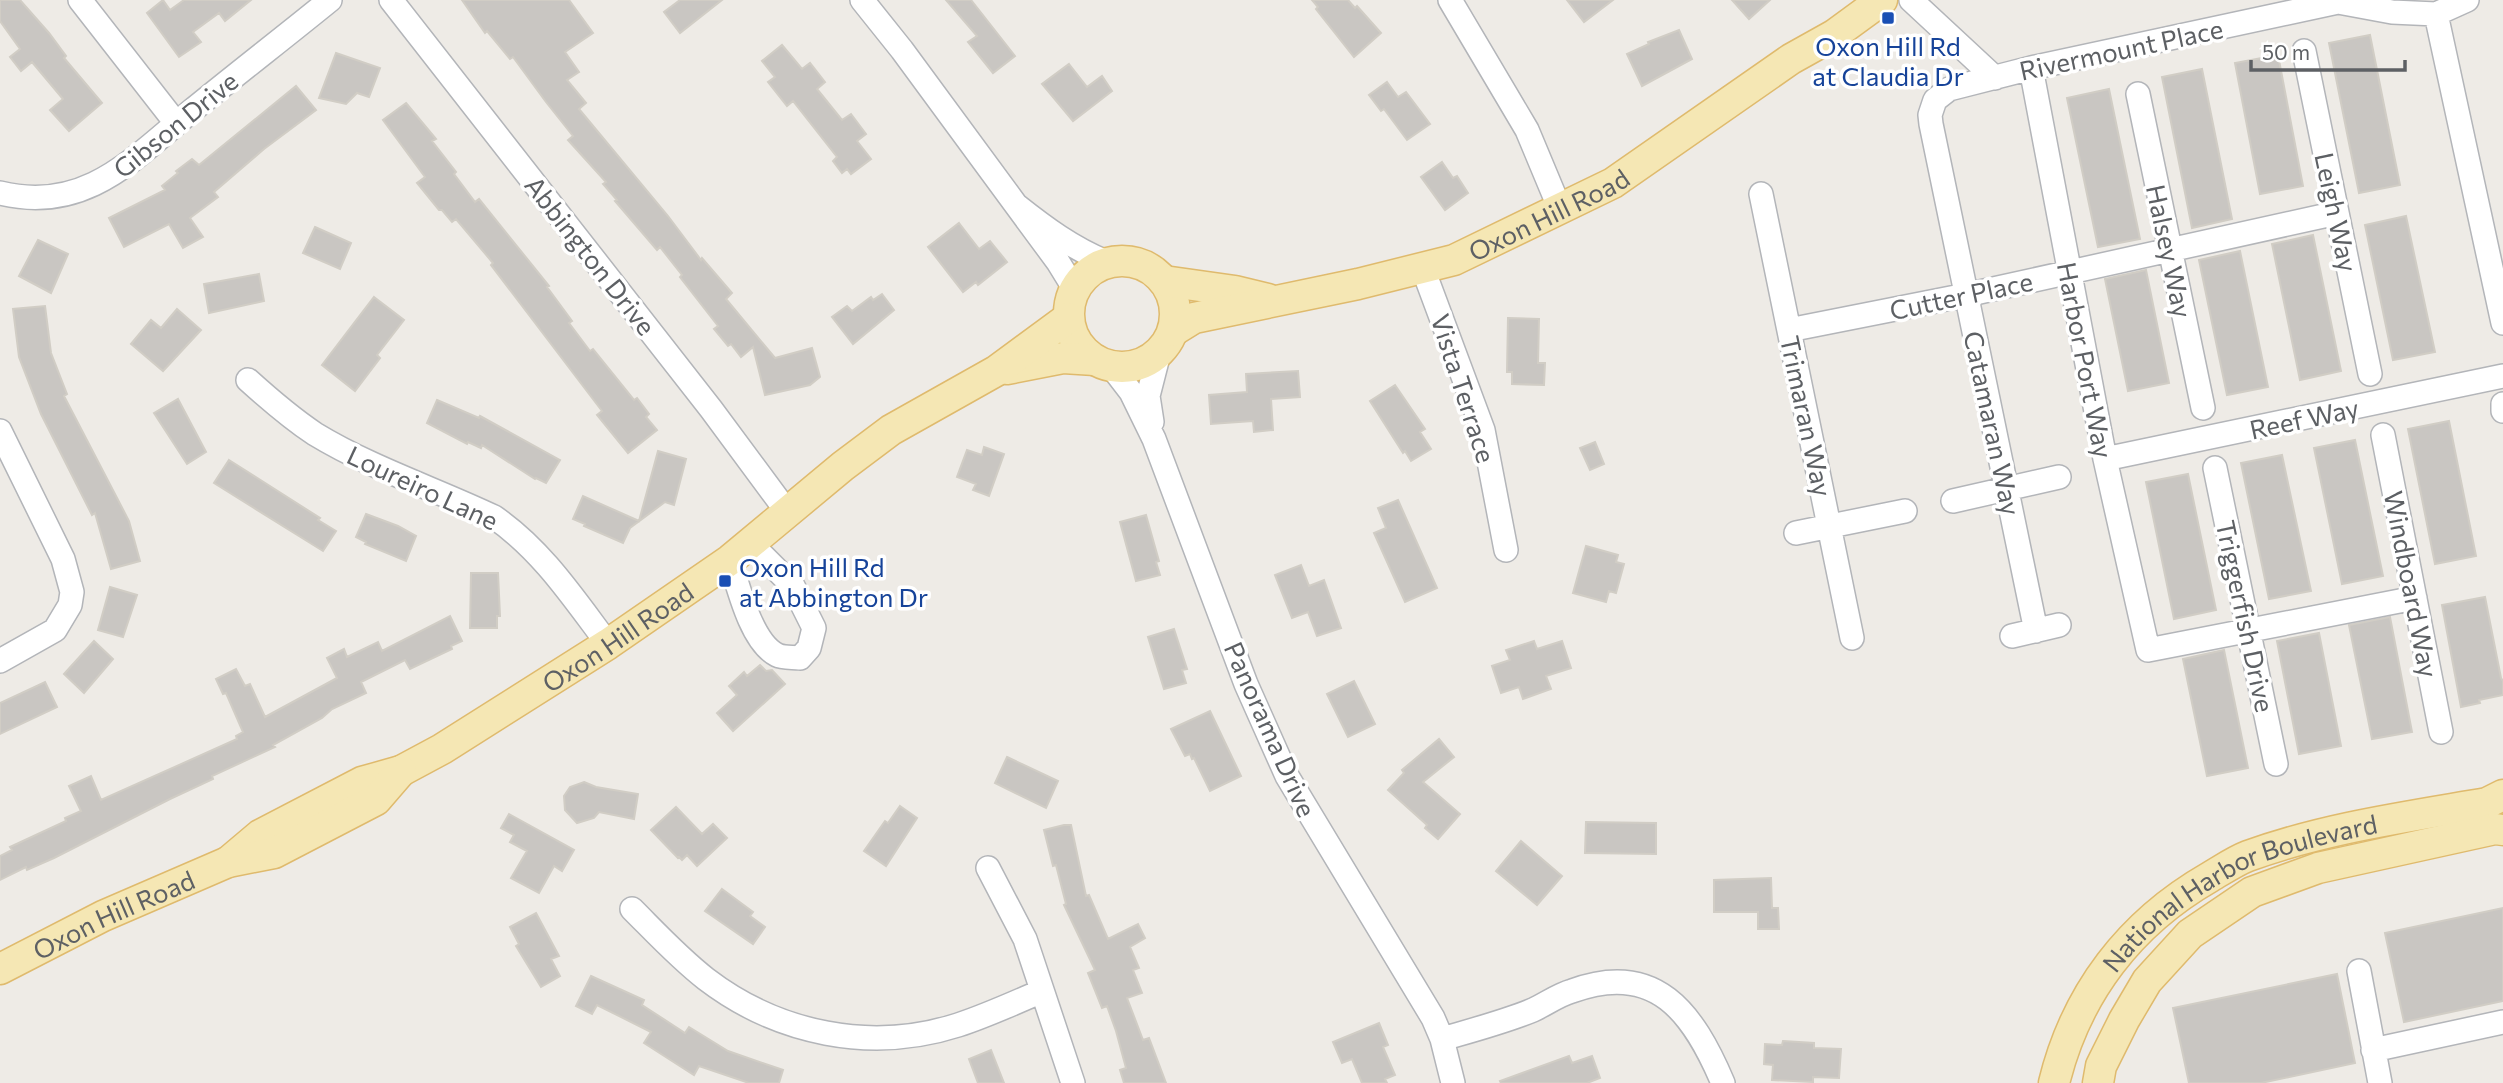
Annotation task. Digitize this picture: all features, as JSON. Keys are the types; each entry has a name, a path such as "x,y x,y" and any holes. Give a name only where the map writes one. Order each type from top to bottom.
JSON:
{"main road":[{"name":"Oxon Hill Road","path":"1791,59 1852,0"},
{"name":"Oxon Hill Road","path":"1166,342 1195,318 1454,260 1613,183 1791,59 1834,35 1882,0"},
{"path":"1127,260 1148,266 1164,281 1175,305 1166,342 1145,362 1128,367 1103,363 1082,349 1068,318 1070,298 1082,277 1106,262 1127,260"},
{"name":"Oxon Hill Road","path":"1164,281 1235,291 1275,301"},
{"name":"Oxon Hill Road","path":"0,969 103,916 228,862 274,853 376,800 401,771 479,727 608,644 741,552 843,466 891,430 996,371 1068,318"},
{"name":"Oxon Hill Road","path":"996,371 1063,358 1103,363"},
{"name":"National Harbor Boulevard","path":"2054,1083 2063,1048 2089,992 2133,936 2191,888 2245,857 2332,830 2487,803 2503,795"},
{"name":"National Harbor Boulevard","path":"2098,1083 2101,1066 2147,981 2190,934 2252,892 2318,868 2503,830"}],"street":[{"path":"80,0 176,123"},
{"name":"Gibson Drive","path":"0,192 33,199 49,198 95,184 133,161 176,123 330,0"},
{"name":"Abbington Drive","path":"391,0 711,409 788,513"},
{"path":"862,0 902,50 1058,262 1074,288"},
{"path":"1450,0 1527,130 1560,209"},
{"path":"1911,0 1995,78"},
{"name":"Rivermount Place","path":"1940,95 1950,89 2031,68 2338,2 2392,12 2437,14 2467,0"},
{"path":"2437,14 2503,323"},
{"name":"Leigh Way","path":"2304,51 2370,373"},
{"name":"Harbor Port Way","path":"2031,68 2105,459 2148,650 2248,630"},
{"name":"Halsey Way","path":"2138,94 2203,408"},
{"name":"Catamaran Way","path":"1940,95 1932,107 1931,124 2007,489 2047,628 2012,636"},
{"name":"Trimaran Way","path":"1761,194 1852,638"},
{"path":"1016,205 1043,227 1080,251 1106,262"},
{"name":"Cutter Place","path":"1789,330 1966,295 2337,213"},
{"name":"Vista Terrace","path":"1423,269 1483,430 1506,550"},
{"name":"Panorama Drive","path":"1154,439 1148,396 1166,342"},
{"name":"Panorama Drive","path":"1103,363 1131,392 1154,439 1246,684 1283,768 1329,849 1433,1018 1442,1039 1453,1083"},
{"name":"Reef Way","path":"2105,459 2503,376"},
{"name":"Loureiro Lane","path":"248,380 316,434 505,524 548,566 608,644"},
{"path":"2503,404 2503,411"},
{"path":"0,431 64,559 72,592 69,605 55,630 0,661"},
{"name":"Windboard Way","path":"2383,435 2441,732"},
{"name":"Triggerfish Drive","path":"2215,468 2276,764"},
{"path":"1953,501 2059,477"},
{"path":"1796,533 1905,511"},
{"path":"2248,630 2415,598"},
{"path":"988,867 1017,921 1073,1083"},
{"path":"632,909 669,947 724,991 773,1017 825,1034 877,1039 920,1034 956,1026 1042,991"},
{"path":"2359,971 2380,1083"},
{"path":"1442,1039 1534,1009 1572,990 1606,982 1639,984 1659,992 1684,1013 1706,1046 1723,1083"},
{"path":"2373,1050 2503,1022"}],"building":[{"path":"0,0 20,0 49,33 66,56 64,58 102,103 69,131 50,110 63,99 32,62 21,71 10,57 20,49 0,21"},
{"path":"163,0 170,10 184,0 251,0 225,21 219,13 193,32 201,42 179,57 147,13"},
{"path":"462,0 569,0 593,33 565,52 579,72 567,80 586,103 579,109 701,260 702,258 732,293 726,299 775,358 812,348 820,377 810,385 765,395 753,347 741,357 731,344 728,346 714,329 718,326 680,277 682,275 660,247 657,250 615,201 617,200 603,184 606,182 568,140 573,136 513,57 510,59 487,31 485,33"},
{"path":"680,0 722,0 680,33 664,12"},
{"path":"946,0 971,0 1015,56 993,73 968,42 977,36"},
{"path":"1312,0 1348,0 1355,8 1357,6 1381,33 1354,57 1316,9 1318,7"},
{"path":"1567,0 1613,0 1584,22"},
{"path":"1732,0 1770,0 1749,19"},
{"path":"1679,30 1692,59 1642,86 1627,54"},
{"path":"2370,35 2400,185 2359,193 2329,43"},
{"path":"782,45 802,69 810,63 825,82 817,89 842,120 851,114 866,134 857,141 871,159 851,174 847,169 842,173 833,161 837,157 793,101 787,106 768,82 775,77 762,61"},
{"path":"336,53 380,68 369,97 357,93 346,104 319,98"},
{"path":"2278,55 2303,186 2260,194 2235,63"},
{"path":"1069,64 1087,87 1102,76 1112,91 1073,121 1042,84"},
{"path":"2202,69 2232,219 2192,228 2162,77"},
{"path":"1387,82 1398,97 1406,92 1430,124 1407,140 1384,109 1381,111 1369,95"},
{"path":"296,86 316,110 264,149 214,192 218,197 190,218 203,237 183,248 169,224 124,247 109,218 165,190 162,186 178,173 176,171 192,159 199,165"},
{"path":"2109,89 2140,239 2098,247 2067,98"},
{"path":"406,103 436,139 432,141 475,202 479,199 549,286 547,287 572,321 569,323 590,351 593,349 634,400 637,398 649,414 646,417 657,430 628,453 597,415 602,411 491,265 493,263 456,219 452,222 439,210 417,183 425,177 383,120"},
{"path":"1442,162 1453,178 1457,176 1468,193 1445,210 1421,177"},
{"path":"2406,216 2435,352 2393,360 2365,225"},
{"path":"959,223 979,249 990,241 1007,262 978,285 976,282 963,292 928,247"},
{"path":"315,227 351,243 340,269 303,253"},
{"path":"2313,235 2341,371 2300,380 2272,244"},
{"path":"38,240 68,254 51,293 19,276"},
{"path":"2240,251 2268,387 2227,395 2199,260"},
{"path":"2146,270 2169,383 2128,391 2105,279"},
{"path":"259,274 264,301 209,313 204,284"},
{"path":"882,294 894,310 853,344 832,317 847,306 852,311 871,297 873,300"},
{"path":"374,297 404,320 377,355 380,358 355,391 322,365"},
{"path":"45,306 51,353 67,394 64,396 129,521 140,561 111,569 95,513 92,515 41,414 19,357 13,309"},
{"path":"177,309 201,330 163,371 131,344 151,320 161,328"},
{"path":"1508,318 1539,319 1538,363 1545,363 1544,385 1512,384 1512,372 1507,372"},
{"path":"1298,371 1300,397 1271,399 1273,430 1254,432 1253,421 1211,424 1209,395 1247,392 1246,374"},
{"path":"1395,385 1425,429 1420,432 1431,449 1411,461 1370,401"},
{"path":"178,399 206,452 187,464 154,413"},
{"path":"437,400 479,418 480,416 560,460 546,483 535,479 482,445 481,448 468,442 467,444 427,423"},
{"path":"2449,421 2476,556 2435,564 2408,429"},
{"path":"2355,440 2383,576 2342,584 2314,448"},
{"path":"1595,442 1604,464 1590,470 1580,448"},
{"path":"984,447 1004,454 989,496 973,490 976,484 957,477 967,450 982,455"},
{"path":"658,451 686,459 674,505 665,502 630,528 623,543 573,519 583,496 639,521"},
{"path":"2282,455 2311,591 2269,599 2241,463"},
{"path":"229,460 336,531 323,551 214,483"},
{"path":"2188,474 2216,610 2174,619 2146,482"},
{"path":"1398,500 1437,588 1405,602 1374,533 1386,528 1378,508"},
{"path":"366,514 416,536 406,561 365,544 366,542 356,537"},
{"path":"1146,515 1159,561 1156,562 1160,575 1136,581 1120,522"},
{"path":"1586,546 1618,555 1616,562 1624,564 1616,593 1609,591 1606,602 1573,593"},
{"path":"1301,565 1309,586 1324,580 1341,628 1317,636 1308,612 1292,618 1275,575"},
{"path":"471,573 498,573 500,616 497,616 497,628 470,628"},
{"path":"110,587 137,595 123,637 98,630"},
{"path":"2485,597 2503,681 2503,695 2461,707 2442,605"},
{"path":"450,616 462,641 451,646 452,649 410,669 405,660 361,682 366,693 332,709 322,718 273,745 275,747 212,776 213,779 54,858 27,870 26,867 0,880 0,856 12,850 10,847 66,821 65,818 81,811 69,786 91,776 101,800 237,739 236,736 243,732 226,693 223,694 216,679 236,669 245,686 250,684 265,717 337,678 327,658 344,649 347,657 378,642 382,651"},
{"path":"2390,617 2412,732 2372,739 2349,625"},
{"path":"1174,629 1187,669 1182,670 1186,683 1164,689 1148,637"},
{"path":"2319,633 2341,746 2299,754 2277,641"},
{"path":"94,641 113,659 84,693 64,674"},
{"path":"1534,641 1537,649 1562,641 1571,668 1546,676 1551,689 1523,699 1519,687 1501,693 1492,666 1510,660 1506,650"},
{"path":"2224,650 2248,768 2207,776 2183,659"},
{"path":"760,665 766,671 772,670 785,684 733,731 717,713 737,695 729,686 744,672 747,676"},
{"path":"1354,681 1375,724 1348,737 1327,694"},
{"path":"45,682 57,707 0,734 0,703"},
{"path":"1210,711 1241,776 1210,791 1194,758 1192,759 1190,754 1185,756 1171,729"},
{"path":"1439,739 1454,757 1423,782 1460,814 1438,839 1425,828 1427,825 1388,790 1404,773 1402,770"},
{"path":"1007,757 1058,781 1046,808 995,783"},
{"path":"584,782 596,787 638,794 634,819 599,812 594,818 577,823 565,810 564,796 570,787"},
{"path":"900,806 917,818 886,866 864,851 885,821 888,823"},
{"path":"676,807 702,834 713,824 727,838 697,866 687,855 682,860 678,858 651,830"},
{"path":"509,814 574,850 562,871 554,866 539,893 511,878 527,851 510,842 514,835 501,828"},
{"path":"1586,822 1656,823 1656,854 1585,853"},
{"path":"1071,825 1086,896 1089,895 1108,939 1138,924 1145,938 1130,947 1139,968 1133,970 1142,993 1127,998 1143,1040 1149,1038 1166,1083 1124,1083 1120,1070 1126,1068 1116,1031 1107,1006 1102,1008 1088,973 1095,970 1064,905 1066,904 1056,865 1053,866 1044,830"},
{"path":"1521,841 1562,876 1537,905 1496,871"},
{"path":"1771,878 1772,908 1778,908 1779,929 1758,929 1758,912 1714,912 1714,880"},
{"path":"722,889 753,912 750,916 765,927 753,944 705,911"},
{"path":"2503,908 2503,1001 2404,1022 2385,933"},
{"path":"536,913 559,956 551,959 560,976 541,987 516,946 519,944 510,927"},
{"path":"2337,974 2355,1063 2261,1083 2189,1083 2173,1008"},
{"path":"591,976 644,1000 642,1005 685,1033 689,1027 728,1051 783,1070 779,1083 749,1083 699,1066 694,1075 644,1043 651,1032 597,1005 592,1014 576,1006"},
{"path":"1379,1023 1388,1045 1383,1047 1395,1075 1385,1079 1387,1083 1362,1083 1352,1059 1342,1063 1333,1042"},
{"path":"1783,1041 1814,1043 1814,1048 1841,1049 1839,1078 1813,1077 1813,1082 1772,1080 1773,1065 1764,1064 1765,1044 1782,1045"},
{"path":"991,1050 1004,1083 978,1083 969,1059"},
{"path":"1569,1056 1572,1063 1592,1056 1600,1078 1587,1083 1500,1081"}],"place":[{"name":"Oxon Hill Rd at Claudia Dr","path":"1888,18"},
{"name":"Oxon Hill Rd at Abbington Dr","path":"725,581"}]}
